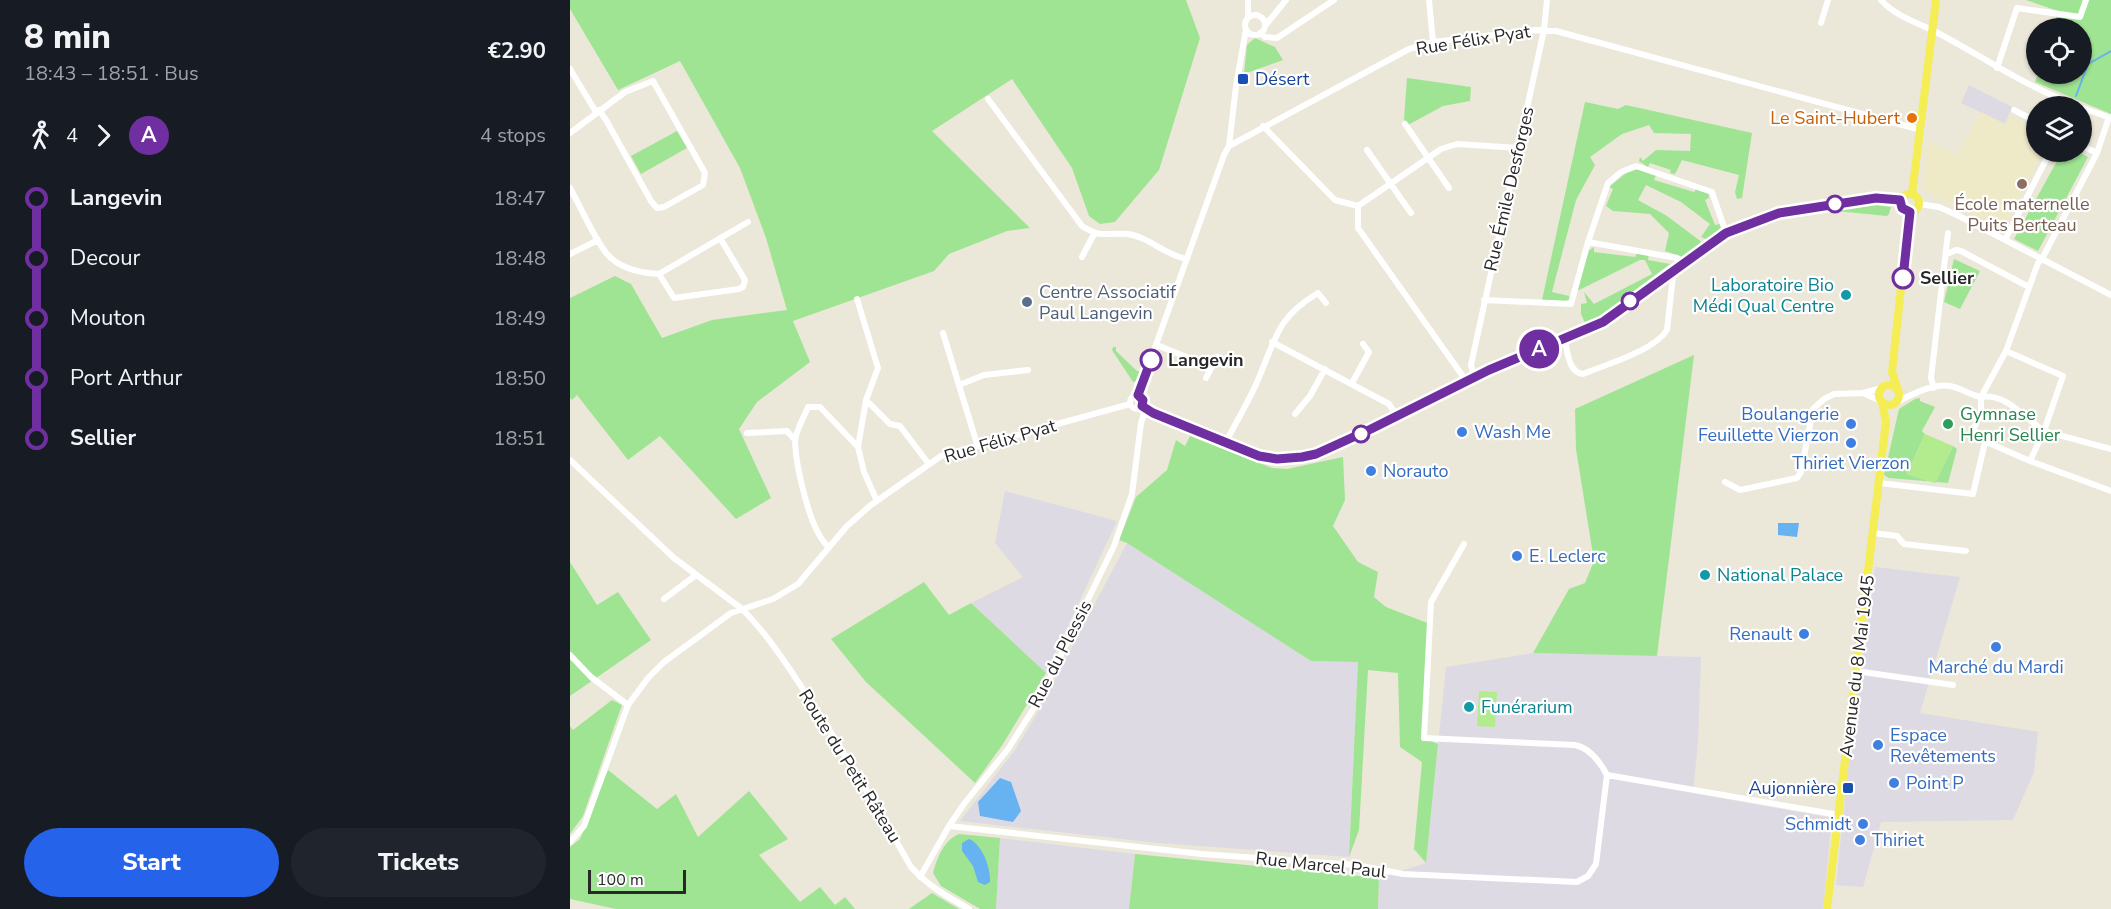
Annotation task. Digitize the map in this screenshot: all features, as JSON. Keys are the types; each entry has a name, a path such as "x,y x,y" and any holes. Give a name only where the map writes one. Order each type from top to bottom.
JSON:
{"main road":[{"path":"1912,194 1936,0"},
{"path":"1906,194 1912,194 1918,198 1919,204 1917,209 1910,212 1902,208 1900,200 1906,194"},
{"path":"1892,372 1879,393 1882,402 1888,405 1895,403 1900,394 1892,372 1910,212"},
{"path":"1882,387 1892,385 1897,388"},
{"name":"Avenue du 8 Mai 1945","path":"1827,909 1886,422 1882,402"},
{"name":"Avenue du 8 Mai 1945","path":"1886,422 1895,403"}],"street":[{"path":"1260,33 1286,0"},
{"path":"1248,31 1260,33 1265,37 1277,38 1334,0"},
{"path":"1429,0 1433,42"},
{"name":"Rue Émile Desforges","path":"1474,378 1471,365 1544,30 1547,0"},
{"path":"1821,23 1828,0"},
{"path":"1881,0 1886,6 1910,20 2025,83 2055,96"},
{"path":"1997,68 2017,8 2080,17 2086,0"},
{"path":"1248,2 1251,16"},
{"path":"1251,16 1275,15"},
{"path":"1251,16 1245,23 1248,31 1242,45 1229,146 1224,154 1138,395 1131,398 1130,404 1134,408 1141,407 1259,456 1277,459 1302,457 1331,447 1474,378 1603,322 1726,233 1779,213 1876,198 1900,200"},
{"path":"1261,17 1265,26"},
{"name":"Rue Félix Pyat","path":"1229,146 1400,53 1433,42 1544,30 1646,54 1921,130"},
{"path":"570,69 597,111 606,120 651,201 657,207 664,207 703,185 705,173 653,81 626,92 597,111 570,133"},
{"path":"988,99 1082,226 1094,234 1128,234 1155,244 1180,258 1187,258"},
{"path":"2014,110 2026,116"},
{"path":"2092,111 2110,117 2097,153 2038,263 2006,351 1981,397 1981,413 1974,428 1975,437 1984,442 2111,491"},
{"path":"1405,124 1449,188"},
{"path":"1263,126 1335,201 1358,206 1441,149 1457,144 1519,148"},
{"path":"1367,150 1411,213"},
{"path":"2092,151 2097,153"},
{"path":"2005,240 2045,162"},
{"path":"1484,300 1571,304 1588,242 1608,183 1621,172 1636,166 1712,192 1726,233"},
{"path":"570,188 607,255 622,266 647,273 659,274 748,222"},
{"path":"1919,204 1939,207 2111,296"},
{"path":"1358,206 1358,228 1467,382"},
{"path":"1934,388 1931,378 1948,233"},
{"path":"1082,257 1094,234"},
{"path":"659,274 674,298 739,289 745,280 720,238"},
{"path":"570,254 598,240"},
{"path":"1588,242 1677,258 1683,263"},
{"path":"1947,254 1956,250 1961,251 2029,287"},
{"path":"1564,338 1572,369 1576,373 1583,374 1653,343 1667,330 1671,271"},
{"path":"1226,442 1260,376 1272,342 1287,316 1318,293 1326,303"},
{"path":"857,299 878,368 866,400 858,447 864,472 877,501"},
{"path":"944,333 977,444"},
{"path":"1272,342 1389,404 1397,416"},
{"path":"1352,383 1369,352 1363,344"},
{"path":"1157,345 1211,367"},
{"path":"2006,351 2063,376 2044,431 2030,461"},
{"path":"1206,378 1217,357"},
{"path":"1295,414 1310,396 1325,369"},
{"path":"959,385 984,375 1028,370"},
{"path":"1895,403 1911,394 1948,386 1981,397 1992,395 2016,408 2044,431 2111,449"},
{"path":"1725,482 1740,490 1797,478 1802,472 1813,410 1824,399 1834,394 1863,393 1882,387"},
{"path":"1897,388 1911,394"},
{"path":"1863,393 1882,402"},
{"path":"1138,395 1143,400 1141,407"},
{"path":"866,400 890,424 900,426 928,463"},
{"name":"Rue Félix Pyat","path":"570,842 584,826 588,817 628,705 648,678 664,662 731,614 786,593 798,584 848,526 928,463 941,456 977,444 1130,404"},
{"path":"829,547 817,533 806,503 795,440 808,407 820,407 858,447"},
{"name":"Rue du Plessis","path":"920,877 949,826 1008,749 1039,700 1114,546 1132,494 1144,414 1141,407"},
{"path":"747,433 787,432 795,440"},
{"path":"1879,483 1973,494 1984,442"},
{"name":"Route du Petit Râteau","path":"570,460 652,539 742,609 788,666 856,771 911,867 942,894 969,909"},
{"path":"1872,533 1897,536 1904,544 1966,551"},
{"path":"1464,544 1431,602 1424,738 1582,747 1591,753 1607,775 1839,815"},
{"path":"664,599 696,575"},
{"path":"570,655 591,677 628,705"},
{"path":"1856,671 1953,685"},
{"name":"Rue Marcel Paul","path":"949,826 1202,854 1356,865 1402,874 1577,882 1588,876 1596,864 1607,775"}],"shaded area":[{"path":"1969,85 2012,107 2005,124 1961,103"},
{"path":"1981,112 2005,124 2009,116 2026,125 2026,162 2038,162 2002,232 1926,192 1922,184 1927,140 1957,155"},
{"path":"1005,491 1117,521 1046,673 971,603 1023,577 995,543"},
{"path":"1127,543 1311,661 1358,662 1349,857 1159,843 960,821 1015,750 1034,719"},
{"path":"1875,567 1960,577 1920,713 2038,732 2034,772 2013,820 1881,822 1863,887 1836,885 1851,740"},
{"path":"1533,653 1701,657 1698,742 1693,793 1832,818 1823,909 1378,909 1379,878 1426,863 1446,667"},
{"path":"1000,838 1135,854 1129,909 996,909"}],"green space":[{"path":"570,0 1186,0 1200,38 1159,170 1115,222 1100,224 1089,216 1072,168 1012,79 932,131 1030,228 1007,231 949,254 934,271 793,321 810,362 757,402 739,429 771,498 736,519 660,436 628,460 577,395 572,400 570,398 570,298 615,276 631,284 662,338 712,320 787,310 766,238 740,168 680,61 618,90 570,9"},
{"path":"2026,0 2111,0 2111,114 2092,106 2092,96 2068,96 2040,84 2092,84 2092,18 2056,18 2058,11"},
{"path":"1255,38 1275,47 1283,60 1244,74 1247,45"},
{"path":"1407,78 1471,87 1470,101 1443,106 1408,125 1404,119"},
{"path":"1585,102 1618,109 1626,105 1752,133 1742,198 1737,199 1735,192 1739,175 1682,160 1675,174 1670,173 1671,170 1650,163 1648,167 1639,161 1640,157 1643,161 1656,150 1690,151 1691,134 1654,133 1649,125 1622,134 1590,157 1595,165 1576,200 1552,292 1569,296 1569,299 1566,301 1542,300"},
{"path":"677,131 687,148 641,174 631,156"},
{"path":"2056,162 2085,162 2038,251 2014,239"},
{"path":"1638,169 1656,175 1654,180 1694,192 1697,188 1708,192 1709,198 1705,200 1715,225 1720,224 1721,227 1706,239 1701,237 1710,224 1681,202 1646,185 1638,200 1667,216 1703,243 1683,257 1665,251 1669,233 1650,214 1613,211 1606,206 1613,189 1609,187 1626,173"},
{"path":"1877,205 1891,207 1889,214 1887,216 1837,211 1838,209"},
{"path":"1594,247 1594,252 1635,257 1637,253 1649,254 1648,260 1670,264 1602,315 1585,323 1581,314 1581,304 1587,303 1584,292 1594,304 1652,274 1645,260 1640,260 1577,291 1588,251"},
{"path":"1954,259 1980,271 1960,309 1944,302"},
{"path":"1116,347 1116,351 1139,371 1140,374 1136,381 1133,382 1112,350"},
{"path":"1694,355 1657,656 1533,653 1569,589 1585,583 1594,561 1576,449 1575,409"},
{"path":"1920,398 1920,401 1935,407 1922,431 1925,434 1907,474 1930,482 1889,478 1884,475 1899,409"},
{"path":"1925,434 1953,446 1935,483 1907,474"},
{"path":"1190,436 1272,468 1287,469 1343,457 1345,500 1333,526 1358,562 1378,572 1374,597 1386,607 1430,624 1424,738 1438,744 1426,863 1414,849 1422,762 1400,747 1398,673 1368,670 1359,830 1349,857 1358,662 1311,661 1119,540 1136,497 1167,470 1176,440 1185,446"},
{"path":"1953,446 1957,449 1948,483 1936,482"},
{"path":"570,562 597,605 618,592 651,640 570,696"},
{"path":"924,582 949,615 971,603 1046,673 1003,744 975,783 866,682 831,639"},
{"path":"1479,691 1497,692 1495,727 1477,726"},
{"path":"612,700 622,705 583,816 570,834 570,726 573,730"},
{"path":"608,770 657,809 676,794 698,837 749,791 788,839 759,855 800,902 820,887 835,905 845,897 855,909 616,909 570,899 570,847 580,839"},
{"path":"959,834 1000,838 996,909 980,909 941,886 933,873 945,845"},
{"path":"1135,854 1379,878 1378,909 1129,909"},
{"path":"932,893 959,909 909,909"}],"water":[{"path":"1778,523 1799,523 1797,537 1778,535"},
{"path":"1000,778 1011,782 1021,811 1013,822 980,816 978,802"},
{"path":"969,839 982,851 987,864 990,882 985,885 978,882 973,866 962,851 962,843"}],"waterway":[{"path":"2076,96 2088,64 2111,51"}],"bus line":[{"name":"A","path":"1151,360 1138,395 1143,400 1142,406 1153,413 1259,456 1277,459 1302,457 1316,454 1389,421 1489,370 1603,322 1717,238 1779,213 1876,198 1900,200 1902,208 1910,212 1903,278"}],"place":[{"name":"Désert","path":"1243,79"},
{"name":"Le Saint-Hubert","path":"1912,118"},
{"name":"École maternelle Puits Berteau","path":"2022,184"},
{"name":"Sellier","path":"1903,278"},
{"name":"Laboratoire Bio Médi Qual Centre","path":"1846,295"},
{"name":"Centre Associatif Paul Langevin","path":"1027,302"},
{"name":"Langevin","path":"1151,360"},
{"name":"Boulangerie Feuillette Vierzon","path":"1851,424"},
{"name":"Gymnase Henri Sellier","path":"1948,424"},
{"name":"Wash Me","path":"1462,432"},
{"name":"Thiriet Vierzon","path":"1851,443"},
{"name":"Norauto","path":"1371,471"},
{"name":"E. Leclerc","path":"1517,556"},
{"name":"National Palace","path":"1705,575"},
{"name":"Renault","path":"1804,634"},
{"name":"Marché du Mardi","path":"1996,647"},
{"name":"Funérarium","path":"1469,707"},
{"name":"Espace Revêtements","path":"1878,745"},
{"name":"Point P","path":"1894,783"},
{"name":"Aujonnière","path":"1848,788"},
{"name":"Schmidt","path":"1863,824"},
{"name":"Thiriet","path":"1860,840"}]}
